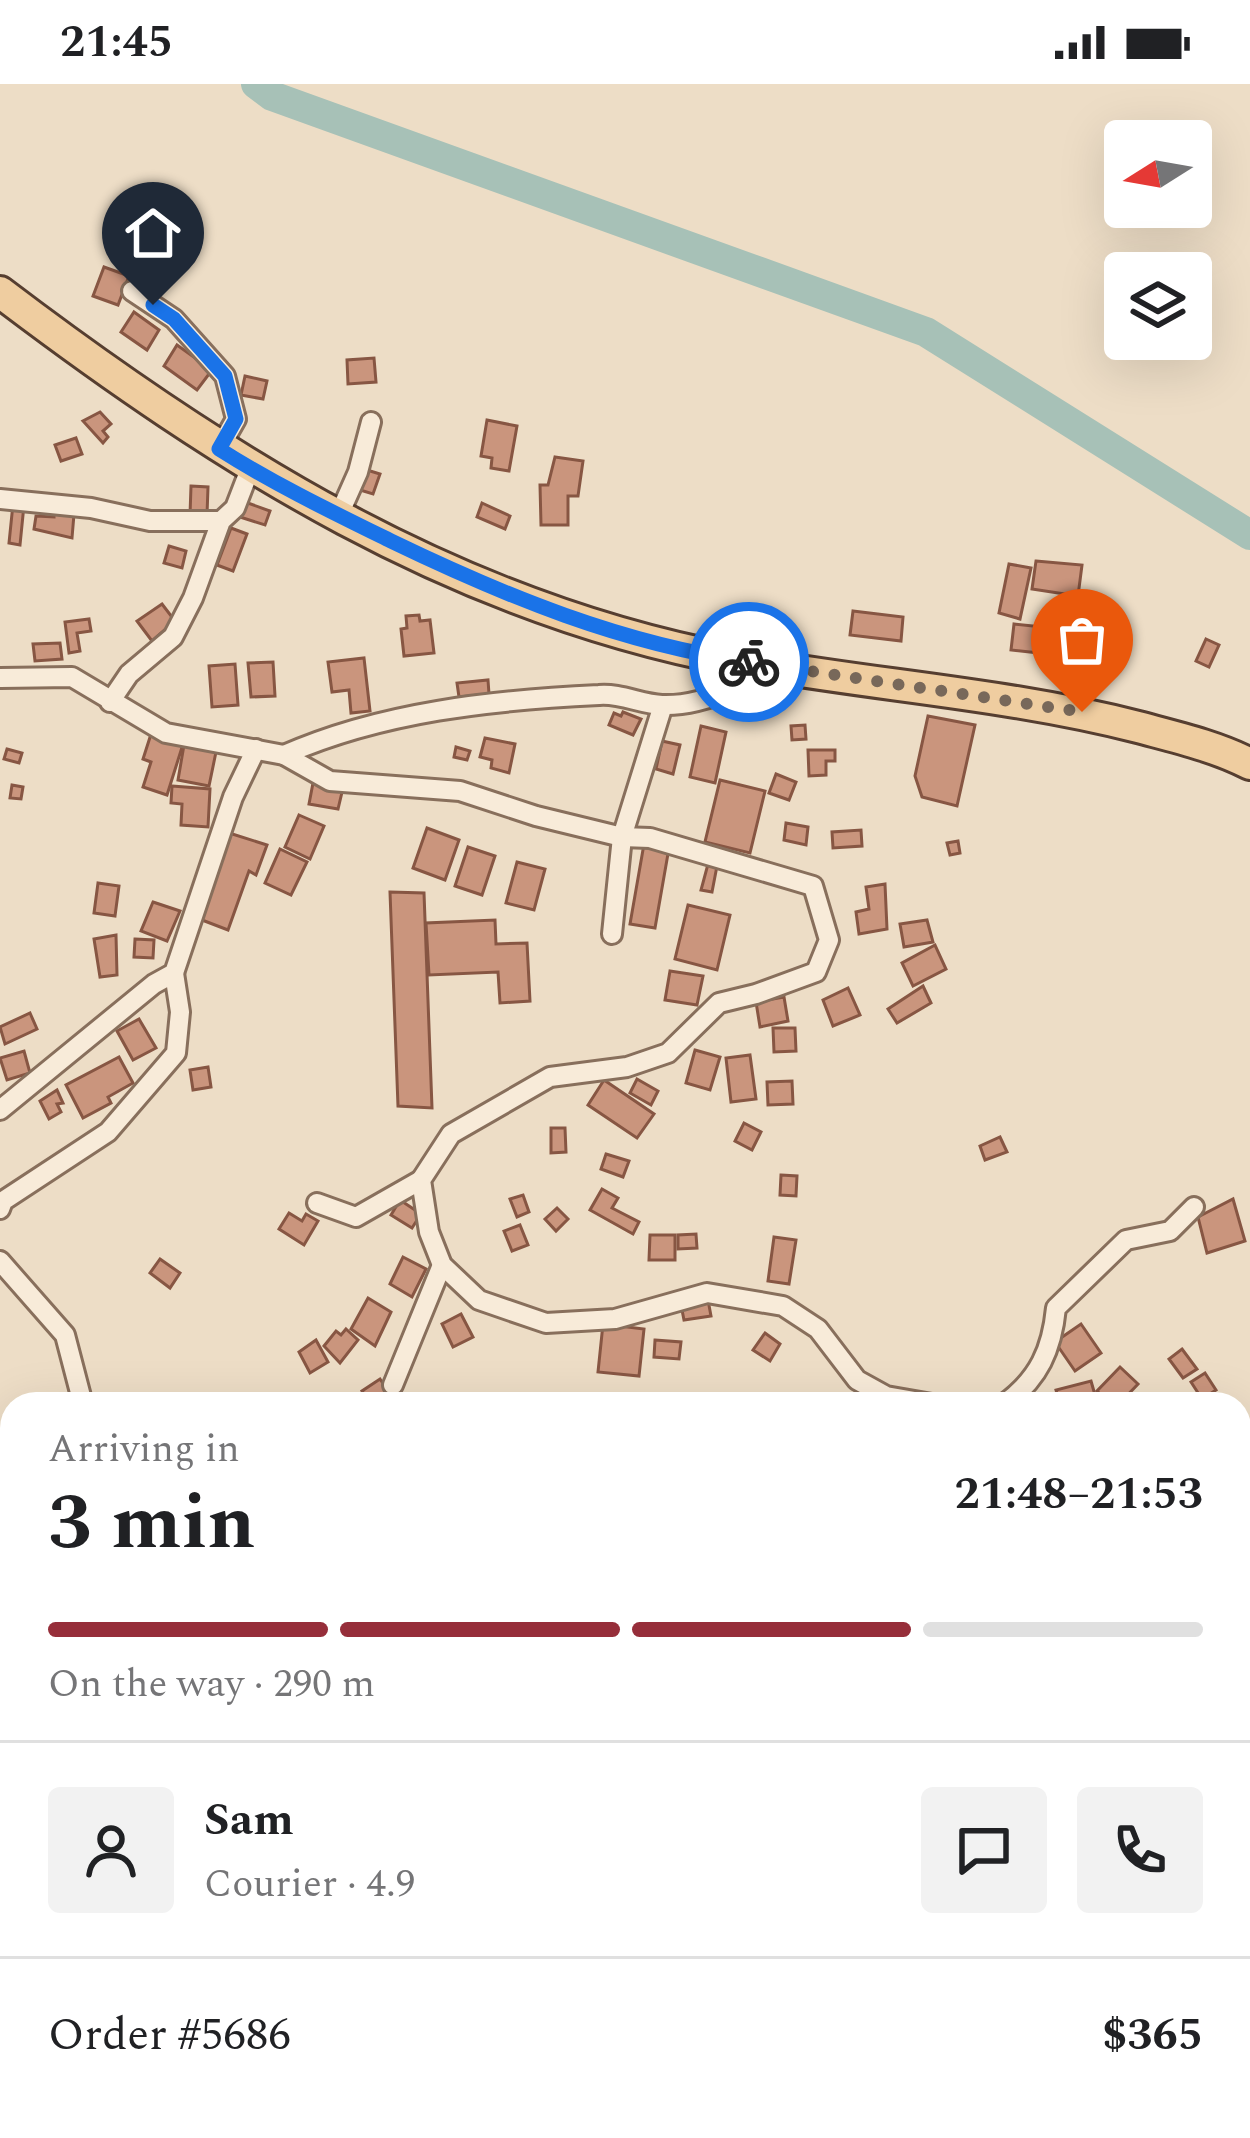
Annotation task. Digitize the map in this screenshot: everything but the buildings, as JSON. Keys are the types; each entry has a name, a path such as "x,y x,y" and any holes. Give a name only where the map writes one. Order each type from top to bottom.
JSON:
{"main road":[{"path":"0,292 126,388 250,469 338,517 548,611 734,660 1082,712 1174,736 1250,764"}],"street":[{"path":"132,291 174,319 225,376 236,419 219,449"},
{"path":"338,517 358,472 370,422"},
{"path":"110,702 129,674 173,637 221,521 235,508 250,469"},
{"path":"0,499 91,508 150,521 221,521"},
{"path":"284,755 319,739 447,710 606,694 664,705 711,698 733,689 734,660"},
{"path":"0,679 72,676 166,733 284,755 330,781 460,791 536,816 650,838 813,886 829,940 815,972 719,1003 668,1053 627,1067 550,1077 451,1134 422,1180 356,1216 317,1203"},
{"path":"612,934 622,836 664,705"},
{"path":"0,1209 2,1201 108,1132 176,1053 180,1012 174,973 232,797 256,749"},
{"path":"0,1110 154,984 174,973"},
{"path":"422,1180 429,1232 442,1265 479,1300 546,1323 616,1319 706,1293 783,1306 818,1329 857,1380 879,1392"},
{"path":"1021,1392 1053,1346 1056,1308 1126,1240 1169,1231 1194,1207"},
{"path":"0,1261 64,1335 80,1392"},
{"path":"394,1385 442,1265"}],"waterway":[{"path":"256,84 272,96 926,332 1250,535"}],"way so far":[{"path":"749,662 1082,712"}],"route":[{"path":"153,305 174,319 225,376 236,419 219,449 250,469 338,517 548,611 644,640 749,662"}]}
